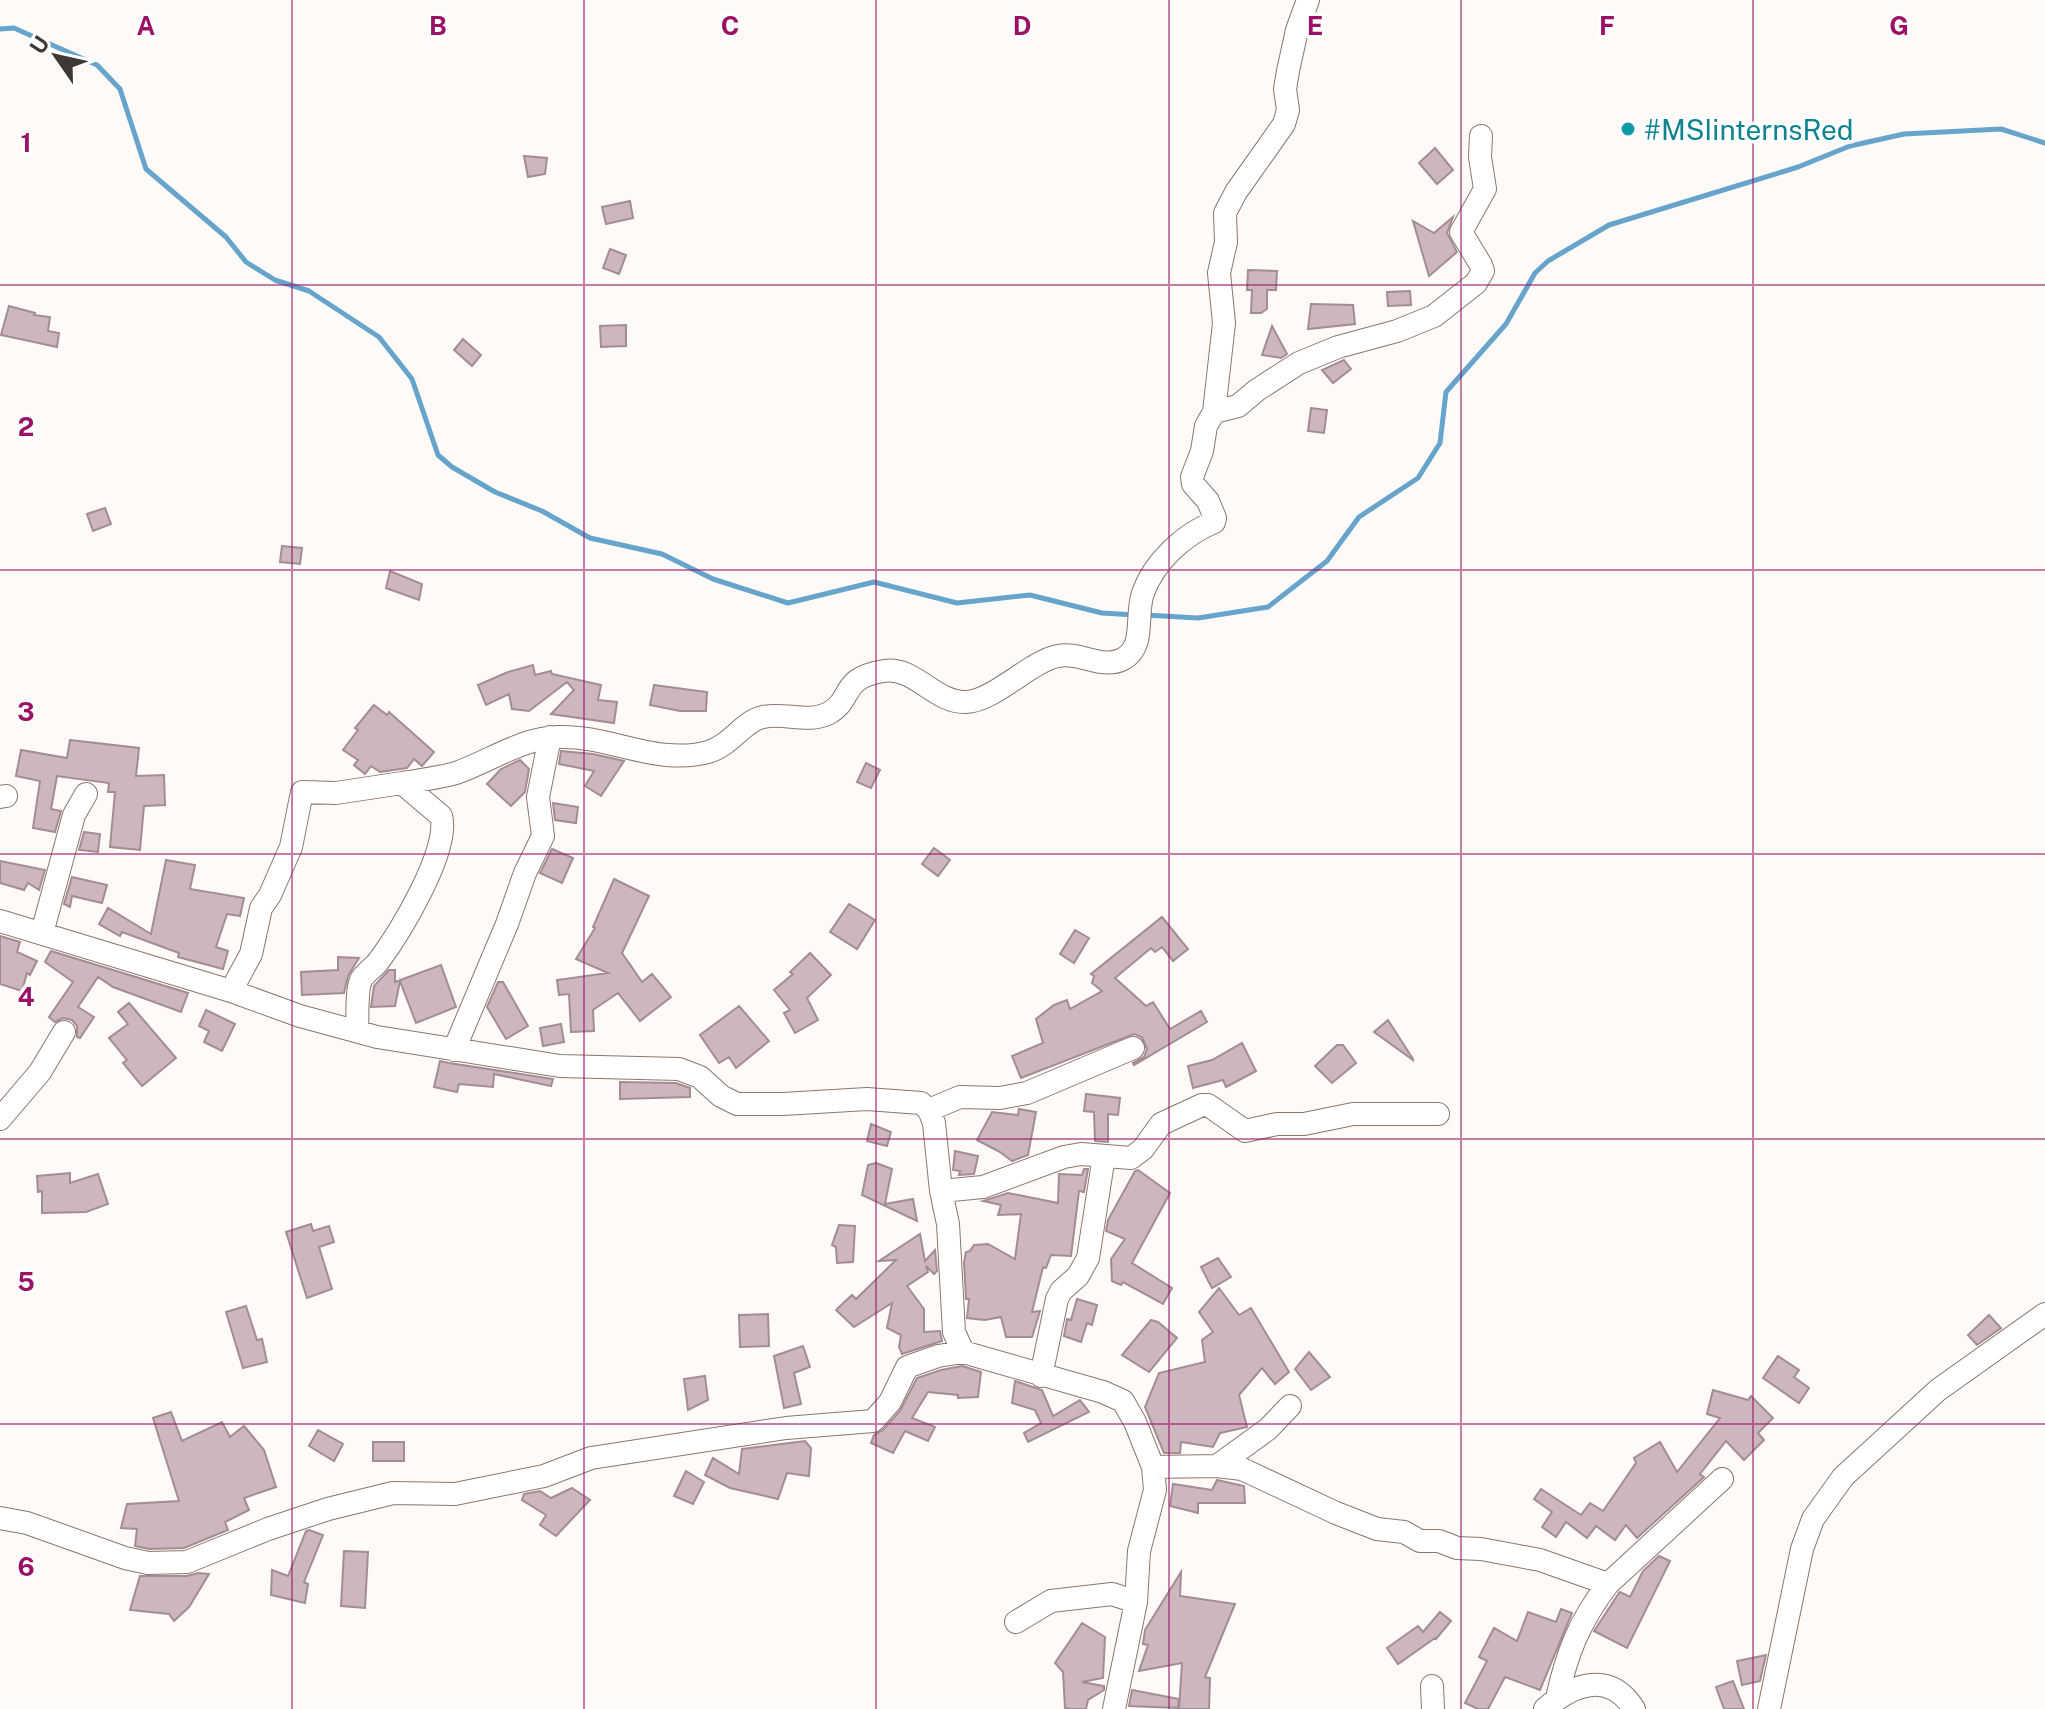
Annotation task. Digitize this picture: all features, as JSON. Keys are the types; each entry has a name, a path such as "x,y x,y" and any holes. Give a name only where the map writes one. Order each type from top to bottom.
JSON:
{"street":[{"path":"231,991 251,954 261,908 291,847 302,792 336,793 454,773 505,751 550,737 595,741 671,756 704,753 723,747 761,717 814,718 830,712 852,682 867,674 902,671 939,696 969,702 1056,656 1121,661 1136,648 1138,611 1143,591 1182,538 1214,522 1208,501 1193,484 1192,477 1202,451 1206,426 1214,412 1224,323 1219,273 1226,242 1225,213 1236,192 1284,124 1288,110 1285,89 1288,71 1297,30 1308,0"},
{"path":"1214,412 1238,406 1299,363 1434,316 1476,283 1483,271 1461,232 1485,189 1480,157 1481,136"},
{"path":"454,1050 525,873 543,836 538,797 550,737"},
{"path":"357,1030 361,980 377,963 413,904 434,865 442,835 441,816 402,783"},
{"path":"42,933 74,815 86,794"},
{"path":"0,921 231,991 300,1016 377,1037 560,1066 679,1069 700,1077 721,1096 737,1104 905,1100 921,1103 929,1110 934,1123 941,1191 948,1224 954,1332 963,1352"},
{"path":"0,1119 40,1072 64,1032"},
{"path":"929,1110 960,1097 1000,1098 1027,1093 1133,1048"},
{"path":"941,1191 983,1187 1064,1157 1081,1154 1131,1158 1143,1149 1161,1124 1202,1105 1208,1105 1245,1131 1353,1114 1438,1114"},
{"path":"1041,1376 1057,1299 1061,1291 1078,1276 1088,1258 1104,1156"},
{"path":"1769,1709 1802,1549 1813,1519 1843,1477 1938,1390 2045,1314"},
{"path":"0,1518 27,1523 125,1558 148,1563 187,1562 268,1529 328,1509 393,1493 455,1494 544,1476 591,1458 653,1451 786,1428 873,1421 890,1402 907,1367 938,1356 963,1352 1103,1392 1123,1401 1135,1422 1153,1467 1155,1490 1139,1551 1136,1602 1114,1709"},
{"path":"1217,1466 1268,1429 1290,1406"},
{"path":"1153,1467 1217,1466 1242,1469 1377,1529 1404,1532 1420,1541 1439,1541 1457,1548 1481,1549 1540,1560 1608,1584"},
{"path":"1551,1704 1578,1630 1608,1584 1722,1479"},
{"path":"1016,1622 1051,1601 1112,1594 1136,1602"},
{"path":"1551,1704 1576,1688 1596,1685 1621,1692 1634,1709"},
{"path":"1432,1686 1433,1709"}],"building":[{"path":"1435,148 1453,170 1437,184 1419,163"},
{"path":"524,156 547,158 545,174 528,177"},
{"path":"630,201 633,218 606,224 602,207"},
{"path":"1453,217 1447,233 1457,252 1429,276 1413,221 1434,233"},
{"path":"610,249 626,255 619,274 603,268"},
{"path":"1248,270 1277,271 1276,290 1267,290 1267,309 1261,313 1251,313 1252,290 1247,290"},
{"path":"1410,291 1411,305 1388,306 1387,292"},
{"path":"1311,304 1353,305 1355,324 1308,329"},
{"path":"9,306 50,317 48,331 59,333 57,347 1,335"},
{"path":"626,325 626,346 601,347 600,326"},
{"path":"1272,326 1287,354 1281,358 1262,355"},
{"path":"463,339 481,355 472,366 454,350"},
{"path":"1344,360 1351,369 1333,383 1322,370"},
{"path":"1311,408 1327,410 1324,433 1308,431"},
{"path":"105,508 111,524 93,531 87,514"},
{"path":"282,546 302,548 300,564 280,562"},
{"path":"390,571 422,584 419,600 386,588"},
{"path":"533,665 535,675 551,671 552,674 601,685 598,700 617,702 614,723 551,714 574,690 567,682 529,711 512,709 509,694 486,705 478,685"},
{"path":"654,685 707,692 706,711 680,711 650,705"},
{"path":"374,705 387,715 389,712 434,752 422,766 414,759 407,768 380,772 371,766 365,774 354,765 358,760 343,750 358,730 355,728"},
{"path":"70,740 139,748 136,776 164,775 165,805 144,806 140,850 110,847 115,792 108,792 109,783 57,776 51,809 61,811 55,832 33,828 40,781 16,776 21,750 67,758"},
{"path":"561,751 624,761 601,796 585,786 594,771 559,764"},
{"path":"520,760 529,769 525,792 511,806 487,784 501,769"},
{"path":"866,763 880,770 871,788 857,782"},
{"path":"553,803 578,807 576,823 555,820"},
{"path":"84,832 100,834 98,852 79,850"},
{"path":"934,848 950,860 938,876 922,864"},
{"path":"552,849 573,858 562,883 540,873"},
{"path":"166,860 195,865 190,889 244,898 240,916 227,914 216,947 228,951 223,969 178,957 179,953 122,932 120,936 99,924 108,908 151,934"},
{"path":"0,861 45,870 39,890 28,883 24,890 0,883"},
{"path":"72,877 107,885 102,903 72,896 70,907 64,904"},
{"path":"614,879 649,896 622,953 642,982 652,974 671,997 640,1021 618,993 593,1010 594,1031 571,1032 569,994 559,995 557,980 608,973 576,959 595,928"},
{"path":"849,904 875,920 857,949 830,932"},
{"path":"1162,917 1188,949 1173,961 1162,947 1155,952 1151,948 1115,978 1146,1006 1153,1002 1170,1029 1201,1011 1207,1022 1134,1065 1144,1057 1147,1049 1142,1037 1134,1034 1021,1078 1012,1056 1043,1043 1036,1019 1054,1005 1067,1000 1070,1009 1102,991 1092,983 1094,976 1091,974"},
{"path":"1075,930 1089,938 1074,963 1060,954"},
{"path":"0,936 20,942 17,952 37,961 30,975 27,973 22,991 0,984"},
{"path":"51,951 188,993 181,1012 113,987 98,977 78,1007 94,1017 80,1038 77,1037 77,1026 72,1020 63,1018 55,1022 49,1017 73,982 45,962"},
{"path":"810,953 831,975 807,998 818,1020 795,1033 784,1013 790,1010 774,990 793,974 790,972"},
{"path":"338,957 359,958 348,976 344,993 302,995 301,972 338,970"},
{"path":"441,965 456,1007 416,1023 400,981 395,1006 371,1007 374,986 389,970 395,970 395,982"},
{"path":"498,982 503,982 528,1026 506,1039 487,1007"},
{"path":"129,1003 176,1058 142,1086 123,1063 127,1060 109,1038 128,1024 118,1012"},
{"path":"739,1006 769,1041 736,1068 729,1057 719,1063 700,1035"},
{"path":"206,1010 235,1024 222,1051 204,1042 209,1031 199,1026"},
{"path":"1388,1020 1413,1059 1413,1060 1374,1032"},
{"path":"561,1024 564,1042 543,1046 540,1028"},
{"path":"1242,1043 1256,1071 1226,1087 1223,1080 1193,1088 1188,1066 1212,1060"},
{"path":"1337,1045 1343,1045 1356,1063 1332,1083 1315,1066"},
{"path":"440,1061 553,1079 551,1086 494,1074 493,1087 459,1084 457,1092 434,1087"},
{"path":"620,1082 676,1083 690,1088 690,1097 620,1099"},
{"path":"1086,1094 1120,1098 1118,1115 1108,1114 1108,1142 1095,1141 1094,1112 1084,1111"},
{"path":"1019,1109 1036,1112 1028,1155 1012,1161 977,1140 992,1112 1018,1115"},
{"path":"871,1124 891,1132 887,1146 867,1141"},
{"path":"955,1151 978,1156 974,1174 959,1175 960,1171 953,1170"},
{"path":"876,1163 892,1169 885,1204 913,1199 917,1221 862,1195 868,1165"},
{"path":"1084,1169 1088,1169 1084,1192 1079,1191 1071,1256 1051,1255 1046,1268 1043,1267 1032,1312 1040,1311 1032,1337 1006,1337 1001,1317 985,1320 967,1318 966,1252 974,1245 988,1244 1015,1259 1021,1214 998,1215 1001,1205 983,1201 1008,1193 1058,1203 1059,1174 1082,1175"},
{"path":"1138,1170 1170,1193 1132,1263 1172,1288 1163,1304 1123,1282 1121,1285 1112,1281 1111,1259 1125,1239 1106,1231 1108,1220"},
{"path":"70,1173 70,1183 98,1174 108,1204 86,1212 42,1213 42,1191 38,1192 37,1176"},
{"path":"311,1224 313,1231 329,1226 334,1242 319,1247 332,1289 307,1298 286,1232"},
{"path":"839,1225 855,1226 853,1262 837,1263 836,1247 832,1245"},
{"path":"920,1234 925,1261 935,1250 937,1271 934,1274 926,1266 928,1272 907,1286 924,1309 924,1332 940,1331 942,1341 902,1354 899,1347 901,1335 887,1328 892,1303 854,1327 836,1310 852,1295 856,1299 896,1260 879,1261"},
{"path":"1218,1258 1231,1277 1212,1288 1201,1267"},
{"path":"1219,1288 1239,1315 1251,1308 1289,1372 1275,1384 1262,1368 1239,1395 1247,1427 1220,1433 1213,1447 1181,1442 1180,1453 1164,1453 1145,1407 1159,1373 1205,1362 1202,1340 1213,1332 1199,1312"},
{"path":"1077,1299 1097,1305 1092,1325 1087,1323 1081,1342 1064,1336 1067,1319 1071,1320"},
{"path":"246,1306 257,1340 262,1339 267,1362 243,1368 226,1312"},
{"path":"768,1314 769,1346 740,1347 739,1315"},
{"path":"1989,1315 2001,1328 1977,1345 1968,1335"},
{"path":"1151,1320 1177,1338 1149,1372 1122,1355"},
{"path":"803,1346 810,1367 794,1373 801,1404 784,1408 774,1356"},
{"path":"1309,1352 1330,1377 1311,1390 1295,1369"},
{"path":"1778,1356 1799,1370 1794,1377 1809,1388 1799,1403 1763,1378"},
{"path":"962,1366 981,1372 978,1397 958,1398 958,1395 928,1392 912,1418 935,1427 928,1441 905,1431 893,1453 871,1443 874,1435 883,1430 900,1411 917,1378"},
{"path":"705,1376 708,1400 688,1410 684,1379"},
{"path":"1015,1381 1042,1390 1053,1416 1080,1400 1089,1412 1028,1442 1024,1433 1041,1423 1035,1410 1012,1403"},
{"path":"1713,1390 1748,1400 1751,1396 1773,1418 1758,1433 1764,1440 1744,1460 1726,1441 1700,1474 1704,1477 1637,1538 1626,1525 1615,1540 1596,1526 1587,1538 1566,1522 1556,1537 1542,1527 1552,1512 1534,1499 1541,1489 1581,1515 1590,1503 1603,1511 1636,1463 1634,1458 1660,1442 1677,1472 1720,1418 1707,1414"},
{"path":"171,1412 182,1441 222,1422 230,1437 244,1426 264,1450 276,1487 244,1498 249,1510 225,1522 228,1530 184,1548 149,1549 135,1546 137,1529 121,1528 127,1504 179,1501 153,1418"},
{"path":"318,1430 343,1444 334,1461 309,1446"},
{"path":"805,1441 811,1448 809,1476 787,1473 778,1499 730,1488 705,1475 713,1458 739,1474 742,1449"},
{"path":"373,1442 404,1442 404,1461 373,1461"},
{"path":"686,1471 704,1482 693,1504 674,1496"},
{"path":"1217,1480 1244,1486 1245,1503 1198,1503 1198,1513 1170,1506 1173,1484 1212,1490"},
{"path":"572,1488 590,1500 556,1536 540,1525 546,1515 522,1500 524,1494 540,1491 551,1498"},
{"path":"309,1530 323,1535 304,1582 308,1584 305,1603 271,1595 272,1570 288,1576"},
{"path":"344,1551 368,1552 365,1608 341,1606"},
{"path":"1659,1556 1670,1561 1627,1648 1594,1631 1619,1593 1630,1597 1643,1571"},
{"path":"1181,1572 1180,1596 1235,1604 1205,1677 1210,1678 1209,1709 1179,1709 1182,1663 1139,1671 1148,1645 1143,1644 1145,1630"},
{"path":"209,1574 189,1607 174,1621 169,1614 130,1610 140,1576 187,1576"},
{"path":"1561,1609 1572,1613 1540,1690 1505,1677 1488,1709 1478,1709 1465,1703 1487,1661 1479,1657 1494,1628 1517,1641 1528,1612 1556,1622"},
{"path":"1440,1612 1451,1621 1436,1639 1398,1664 1387,1648 1418,1626 1423,1632"},
{"path":"1082,1623 1105,1637 1103,1678 1082,1682 1104,1686 1104,1690 1088,1700 1086,1709 1071,1709 1065,1708 1063,1672 1055,1663"},
{"path":"1766,1655 1760,1681 1742,1685 1737,1661"},
{"path":"1733,1681 1744,1709 1724,1709 1716,1687"},
{"path":"1132,1690 1179,1699 1178,1708 1129,1706"}],"waterway":[{"path":"0,29 14,28 97,65 120,89 146,169 226,237 246,262 275,280 309,291 379,337 412,379 438,455 452,467 495,492 542,511 590,538 662,554 713,579 788,603 874,582 957,603 1030,595 1102,613 1135,615"},
{"path":"1145,615 1198,618 1268,607 1327,561 1359,517 1418,478 1440,443 1446,392 1506,324 1535,273 1548,261 1609,225 1798,167 1850,146 1904,134 2001,129 2045,143"}],"place":[{"name":"#MSIinternsRed","path":"1628,129"}]}
